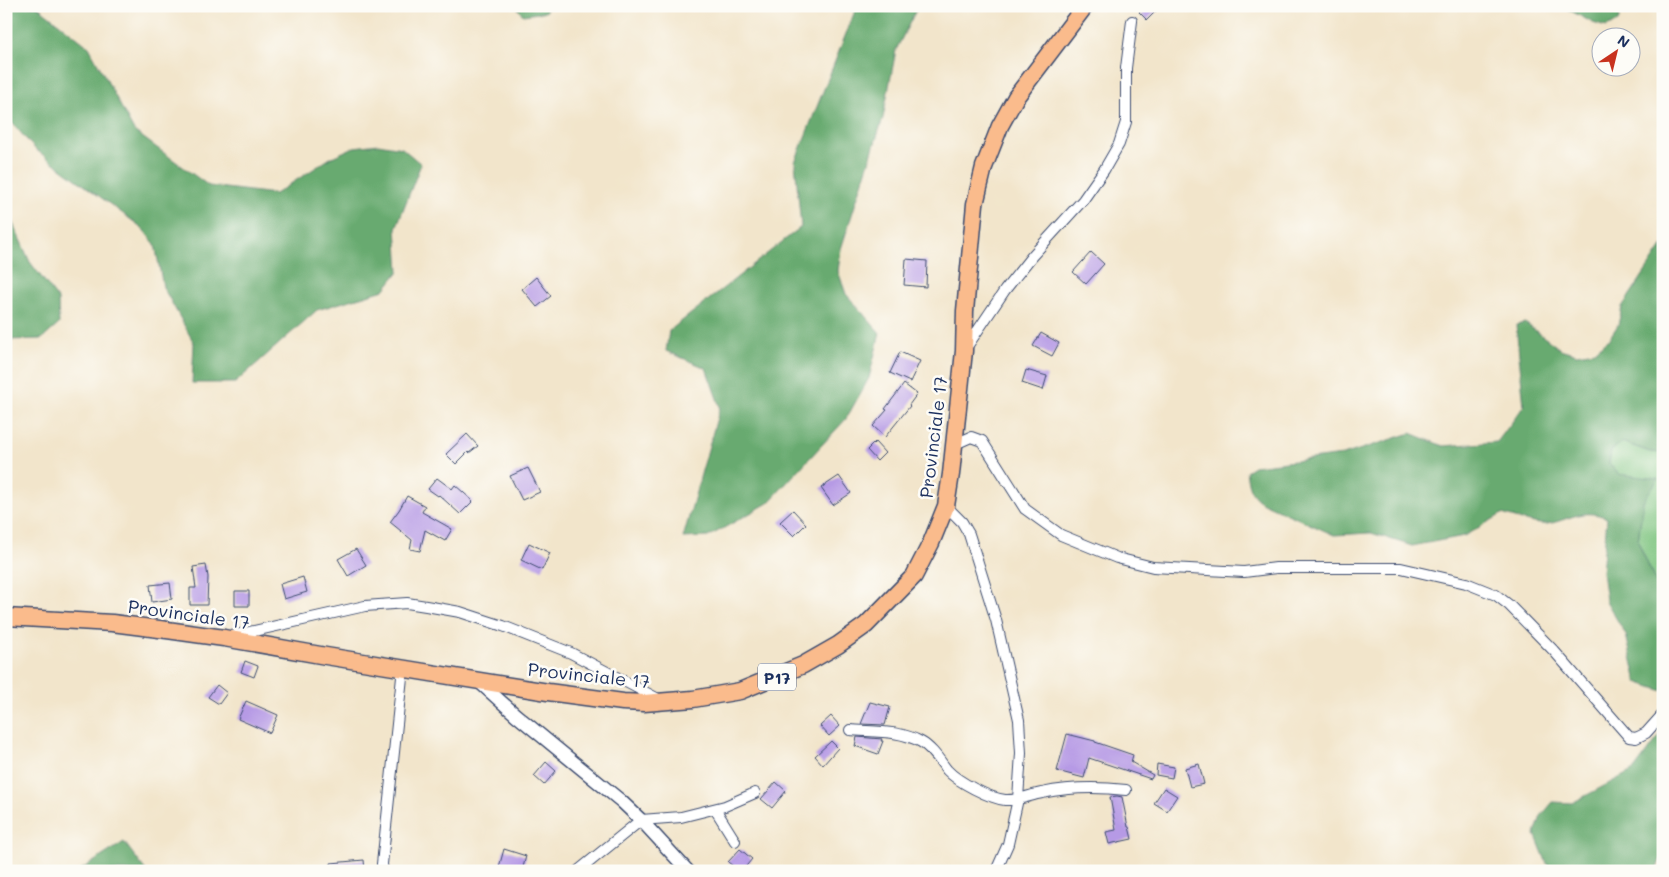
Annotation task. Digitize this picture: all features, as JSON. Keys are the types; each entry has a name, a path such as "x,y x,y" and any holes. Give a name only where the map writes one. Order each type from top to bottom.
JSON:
{"main road":[{"name":"Provinciale 17","path":"6,617 112,624 224,638 476,680 623,702 665,702 740,691 796,668 838,645 866,625 914,576 946,506 964,351 975,204 984,167 1000,126 1016,97 1085,6"}],"street":[{"path":"964,351 1013,280 1032,256 1083,200 1120,144 1126,122 1126,68 1132,22"},
{"path":"953,445 971,437 982,441 1025,509 1061,535 1118,558 1153,567 1244,572 1276,568 1402,568 1466,583 1496,594 1554,651 1629,737 1636,738 1646,733 1663,714"},
{"path":"946,506 962,522 969,534 996,620 1019,720 1021,753 1018,799 1008,844 996,871"},
{"path":"224,638 365,606 408,604 426,606 460,612 503,626 571,653 665,702"},
{"path":"383,871 382,864 403,668"},
{"path":"476,680 621,801 688,871"},
{"path":"850,730 903,734 923,743 949,772 984,793 1004,800 1018,799 1065,789 1101,787 1126,790"},
{"path":"578,871 641,820 681,817 714,809 755,793"},
{"path":"714,809 735,841"}],"green space":[{"path":"6,6 37,6 89,47 134,131 209,186 275,194 332,157 354,147 378,144 402,148 421,164 396,228 399,271 384,290 317,310 235,383 192,383 194,343 163,287 155,244 141,227 35,149 6,116"},
{"path":"516,6 548,6 545,12 523,15"},
{"path":"857,6 918,6 896,50 883,118 841,249 838,271 846,294 880,333 869,378 846,419 768,503 708,537 683,538 720,407 706,368 666,351 669,331 801,227 795,162"},
{"path":"1562,6 1619,6 1621,10 1618,22 1606,27 1593,23"},
{"path":"6,208 30,262 58,299 59,324 42,339 6,340"},
{"path":"1663,245 1663,453 1650,452 1622,442 1611,451 1609,463 1618,474 1658,479 1643,501 1638,541 1654,579 1663,592 1663,691 1637,682 1626,635 1606,601 1602,572 1607,518 1584,514 1547,524 1538,524 1502,514 1464,536 1412,546 1371,533 1334,535 1263,503 1252,493 1246,471 1254,466 1343,455 1411,433 1443,446 1497,442 1524,406 1516,325 1525,323 1560,349 1577,354 1595,351 1608,340 1618,325 1622,307"},
{"path":"1622,442 1650,452 1663,453 1663,592 1654,579 1638,541 1643,501 1609,464 1611,451"},
{"path":"1663,731 1663,852 1656,871 1550,871 1535,834 1541,816 1553,802 1572,803 1634,770"},
{"path":"124,842 146,871 79,871"}],"building":[{"path":"1145,6 1161,6 1147,20 1139,12"},
{"path":"1091,252 1104,264 1086,284 1073,272"},
{"path":"906,259 927,261 926,287 904,285"},
{"path":"536,277 551,296 537,307 522,289"},
{"path":"1041,333 1059,343 1052,356 1033,346"},
{"path":"900,352 920,361 910,382 890,373"},
{"path":"1026,370 1047,376 1043,390 1022,383"},
{"path":"904,384 917,394 910,406 885,437 873,426 887,410 885,409"},
{"path":"467,434 478,446 468,452 456,464 446,454"},
{"path":"875,442 885,453 877,461 867,450"},
{"path":"528,468 540,492 522,500 510,476"},
{"path":"839,476 851,493 833,505 821,488"},
{"path":"437,478 452,489 455,485 473,501 460,514 439,495 428,489"},
{"path":"407,496 425,506 422,512 452,529 445,541 425,530 420,551 410,549 412,540 390,522"},
{"path":"793,510 806,524 794,536 780,522"},
{"path":"529,543 550,553 542,570 521,560"},
{"path":"356,549 366,565 348,576 338,559"},
{"path":"206,565 208,577 207,605 190,605 190,588 196,588 193,567"},
{"path":"303,577 307,592 284,599 280,584"},
{"path":"170,583 172,599 152,602 150,585"},
{"path":"235,591 249,591 249,606 235,606"},
{"path":"245,661 258,666 254,677 241,672"},
{"path":"217,685 227,693 219,704 208,697"},
{"path":"246,701 278,715 270,733 238,719"},
{"path":"870,702 890,707 885,725 861,724"},
{"path":"831,716 840,726 829,736 820,726"},
{"path":"1067,734 1095,741 1133,755 1131,762 1153,775 1151,779 1089,758 1084,778 1057,771"},
{"path":"857,737 882,739 878,754 855,746"},
{"path":"831,741 838,748 823,765 815,756"},
{"path":"546,762 556,771 544,785 534,776"},
{"path":"1157,764 1174,767 1172,778 1156,775"},
{"path":"1199,764 1204,784 1190,787 1185,768"},
{"path":"776,782 786,791 772,808 761,799"},
{"path":"1164,788 1177,796 1167,811 1154,803"},
{"path":"1110,797 1122,797 1132,839 1109,844 1106,832 1116,830"},
{"path":"504,849 526,856 522,871 498,871"},
{"path":"740,849 752,859 742,871 739,871 728,862"},
{"path":"364,860 365,871 332,871 331,863"}]}
